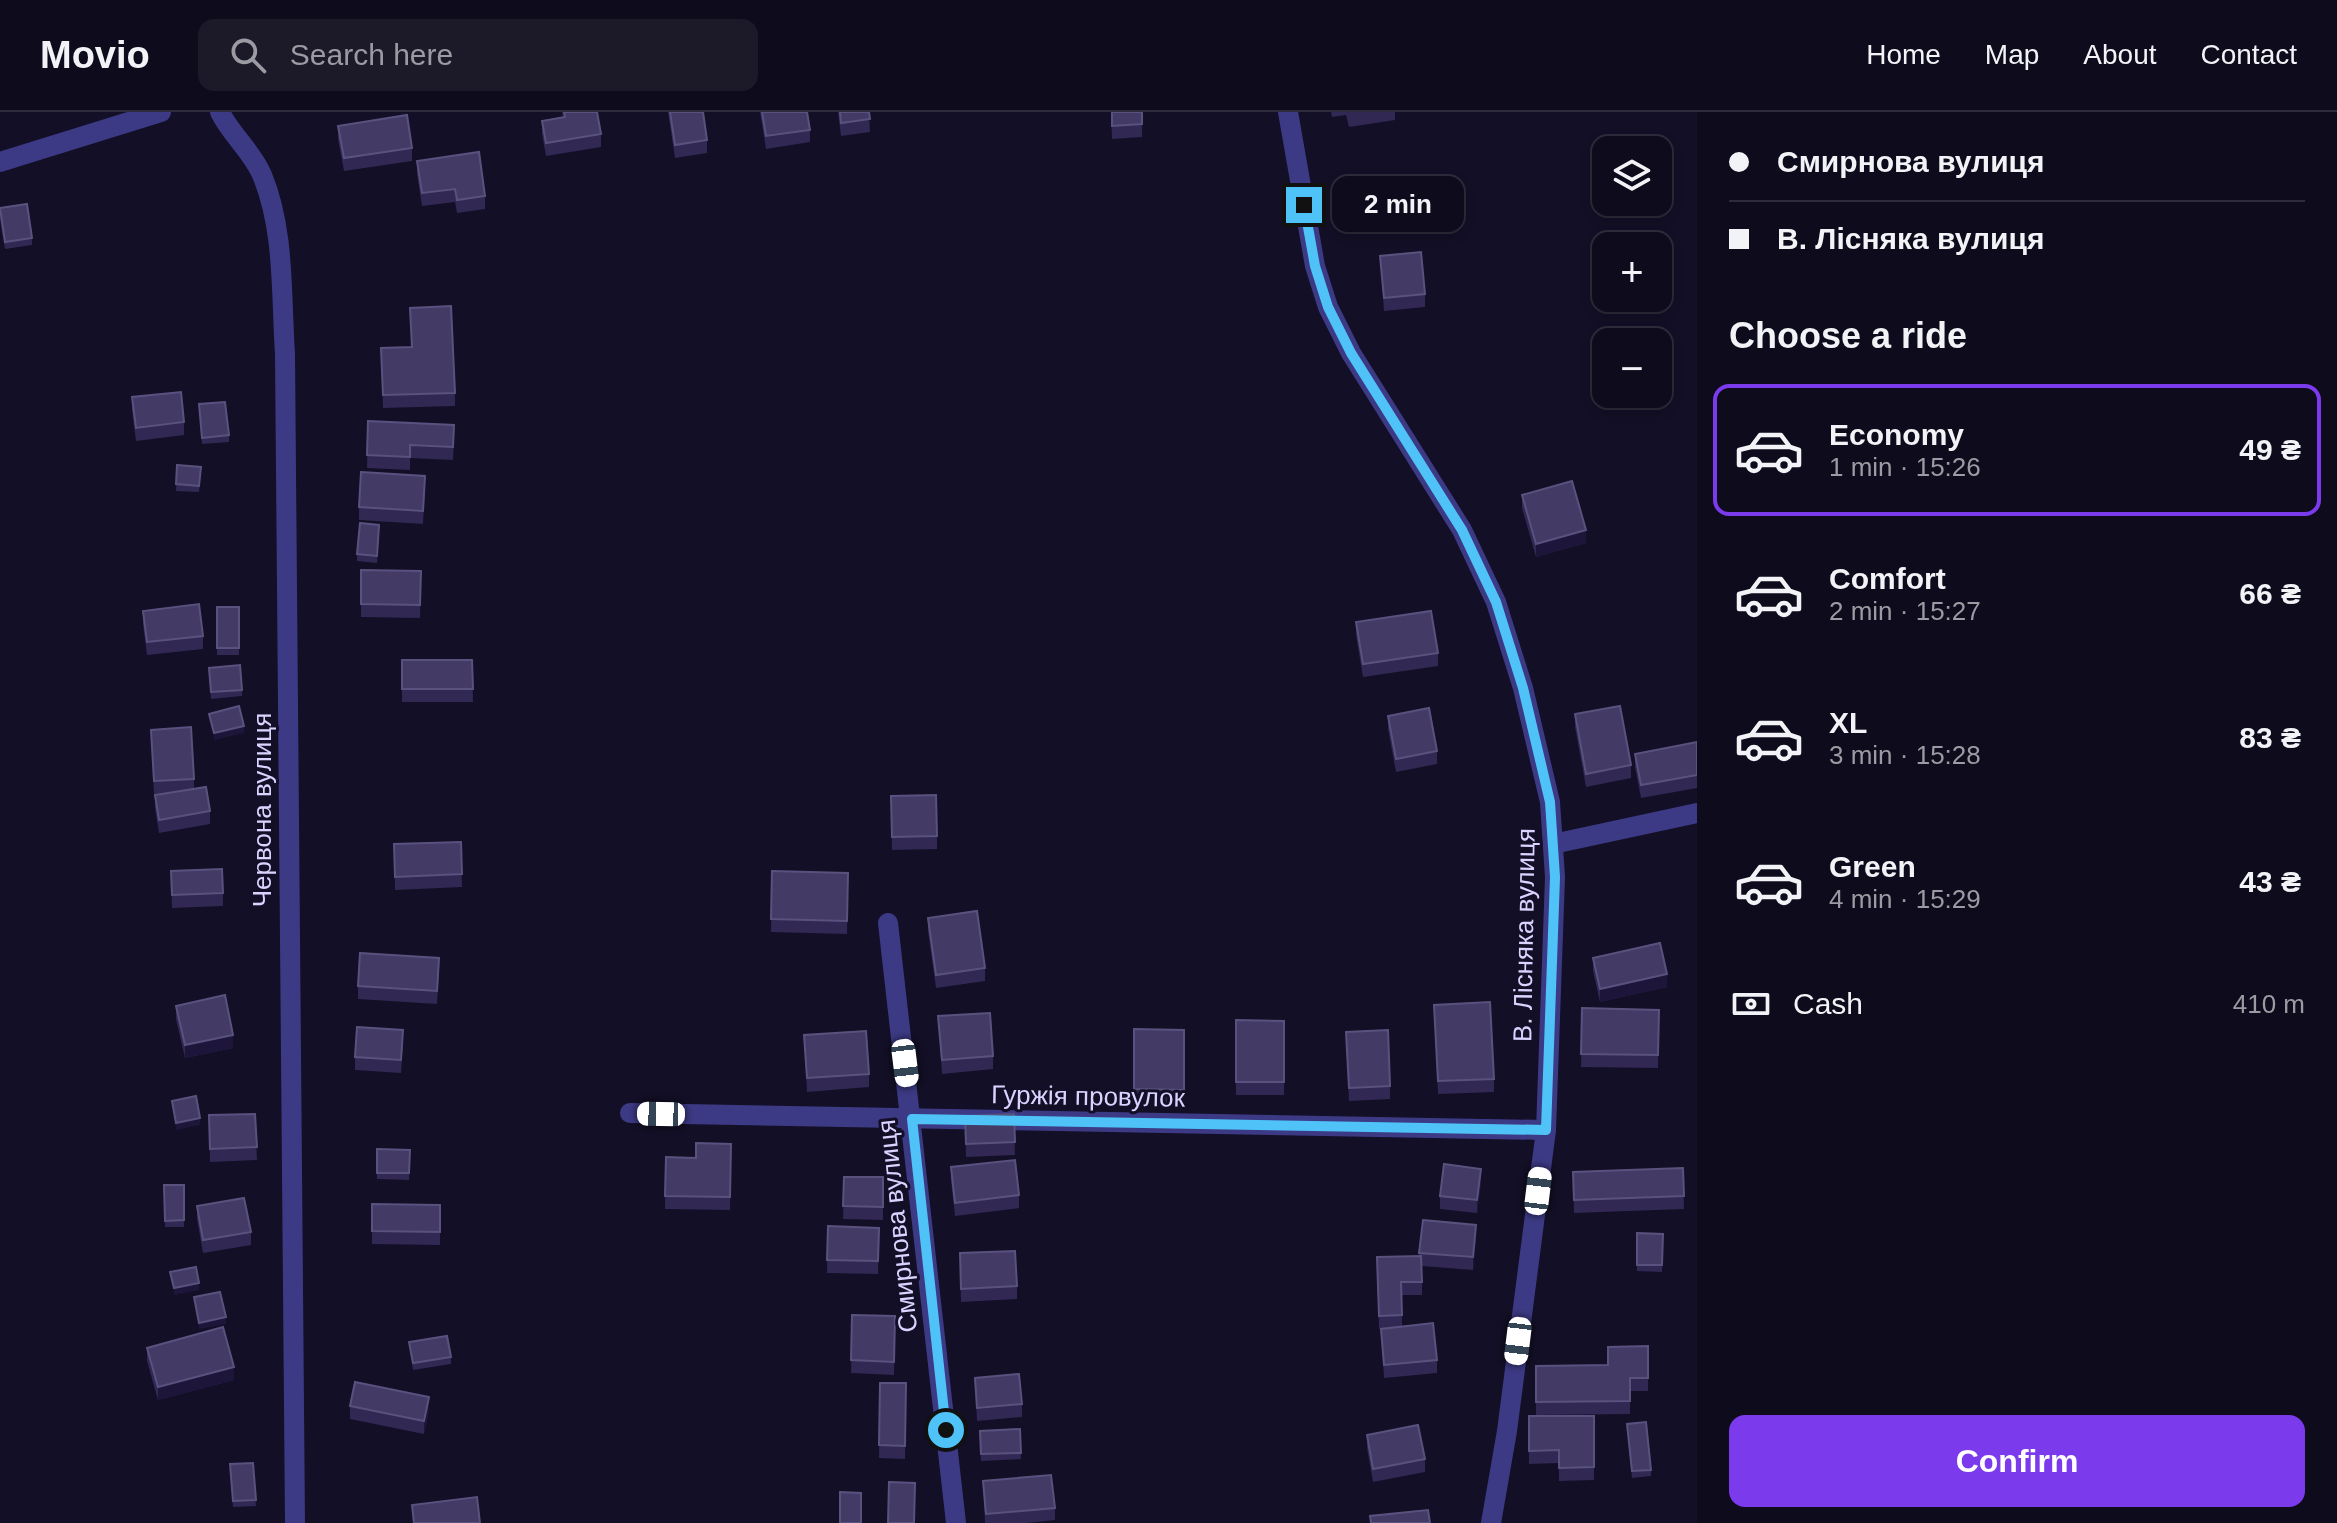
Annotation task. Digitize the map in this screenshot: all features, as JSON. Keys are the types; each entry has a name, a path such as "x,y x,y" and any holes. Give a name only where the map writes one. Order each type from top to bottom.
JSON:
{"street":[{"path":"0,162 161,112"},
{"name":"Червона вулиця","path":"220,112 261,172 269,196 277,228 285,354 295,1523"},
{"name":"В. Лісняка вулиця","path":"1288,112 1315,266 1328,307 1351,353 1462,530 1496,602 1530,717 1550,802 1555,877 1546,1130 1507,1431 1491,1523"},
{"path":"1553,844 1697,813"},
{"name":"Смирнова вулиця","path":"888,923 956,1523"},
{"name":"Гуржія провулок","path":"630,1113 1546,1130"}],"building":[{"path":"564,112 597,112 601,134 546,143 542,121 565,117"},
{"path":"670,112 703,112 707,140 675,145"},
{"path":"762,112 807,112 810,130 766,136"},
{"path":"840,112 869,112 870,119 841,123"},
{"path":"1112,112 1142,112 1142,124 1112,126"},
{"path":"407,115 412,148 344,158 338,126"},
{"path":"479,152 485,196 457,200 455,189 422,193 417,161"},
{"path":"27,204 32,238 5,242 0,208"},
{"path":"1421,252 1425,294 1384,298 1380,256"},
{"path":"451,306 455,393 383,395 381,348 412,347 410,308"},
{"path":"181,392 184,422 136,428 132,397"},
{"path":"225,402 229,435 202,438 199,404"},
{"path":"368,421 454,425 453,447 410,445 410,457 367,455"},
{"path":"177,465 201,467 199,486 176,484"},
{"path":"361,472 425,476 423,511 359,507"},
{"path":"1572,481 1586,530 1536,544 1522,495"},
{"path":"360,523 379,525 377,556 357,554"},
{"path":"361,570 421,571 420,605 361,604"},
{"path":"199,604 203,636 147,642 143,611"},
{"path":"217,607 239,607 239,648 217,648"},
{"path":"1431,611 1438,653 1363,664 1356,622"},
{"path":"402,660 472,660 473,689 402,689"},
{"path":"240,665 242,690 211,692 209,668"},
{"path":"239,706 244,726 214,733 209,714"},
{"path":"1620,706 1631,765 1586,774 1575,714"},
{"path":"1429,708 1437,751 1396,759 1388,716"},
{"path":"191,727 194,779 154,781 151,730"},
{"path":"1697,742 1697,775 1641,785 1635,754"},
{"path":"206,787 210,811 159,820 155,795"},
{"path":"936,795 937,836 892,837 891,796"},
{"path":"461,842 462,874 395,877 394,844"},
{"path":"222,869 223,893 172,895 171,871"},
{"path":"772,871 848,873 847,921 771,919"},
{"path":"977,911 985,968 936,975 928,918"},
{"path":"1660,943 1667,974 1600,989 1593,958"},
{"path":"360,953 439,958 437,991 358,986"},
{"path":"225,995 233,1035 185,1045 176,1006"},
{"path":"1490,1002 1494,1079 1438,1081 1434,1005"},
{"path":"1582,1008 1659,1010 1658,1055 1581,1054"},
{"path":"990,1013 993,1056 942,1060 938,1016"},
{"path":"1236,1020 1284,1021 1284,1082 1236,1082"},
{"path":"357,1027 403,1030 401,1060 355,1057"},
{"path":"1134,1029 1184,1030 1184,1090 1134,1089"},
{"path":"1388,1030 1390,1086 1349,1088 1346,1032"},
{"path":"866,1031 869,1074 807,1078 804,1035"},
{"path":"196,1096 200,1118 176,1123 172,1101"},
{"path":"255,1114 257,1147 210,1149 209,1115"},
{"path":"1014,1114 1015,1142 966,1144 965,1116"},
{"path":"696,1143 731,1144 730,1197 665,1196 666,1157 696,1158"},
{"path":"377,1149 410,1150 409,1173 377,1173"},
{"path":"1015,1160 1019,1195 955,1203 951,1167"},
{"path":"1444,1164 1481,1169 1477,1200 1440,1196"},
{"path":"1683,1168 1684,1196 1574,1200 1573,1172"},
{"path":"844,1177 883,1177 883,1207 843,1206"},
{"path":"164,1185 184,1185 184,1220 165,1221"},
{"path":"244,1198 251,1232 203,1240 197,1206"},
{"path":"372,1204 440,1205 440,1232 372,1231"},
{"path":"1423,1220 1476,1225 1473,1257 1419,1253"},
{"path":"828,1226 879,1228 878,1261 827,1260"},
{"path":"1637,1233 1663,1234 1662,1265 1637,1265"},
{"path":"1015,1251 1017,1286 961,1289 960,1253"},
{"path":"1421,1256 1422,1282 1401,1282 1402,1315 1379,1316 1377,1257"},
{"path":"196,1267 199,1283 174,1288 170,1272"},
{"path":"220,1292 226,1317 199,1323 194,1297"},
{"path":"852,1315 895,1316 894,1362 851,1360"},
{"path":"1433,1323 1437,1360 1384,1365 1381,1329"},
{"path":"223,1327 234,1367 158,1387 147,1348"},
{"path":"447,1336 451,1357 413,1363 409,1342"},
{"path":"1648,1346 1648,1378 1630,1378 1630,1401 1536,1402 1536,1366 1608,1365 1608,1347"},
{"path":"1019,1374 1022,1404 977,1408 975,1378"},
{"path":"355,1382 429,1397 424,1421 350,1406"},
{"path":"880,1383 906,1383 905,1446 879,1445"},
{"path":"1529,1416 1594,1416 1594,1467 1559,1468 1559,1450 1529,1451"},
{"path":"1646,1422 1651,1470 1632,1471 1627,1424"},
{"path":"1418,1425 1425,1459 1373,1469 1367,1435"},
{"path":"1020,1429 1021,1453 981,1454 980,1431"},
{"path":"253,1463 256,1500 233,1501 230,1464"},
{"path":"1051,1475 1055,1508 986,1514 983,1481"},
{"path":"889,1482 915,1483 914,1523 888,1523"},
{"path":"840,1492 861,1493 861,1523 840,1523"},
{"path":"477,1497 480,1523 414,1523 412,1505"},
{"path":"1428,1510 1430,1523 1371,1523 1370,1516"}],"route":[{"path":"946,1430 912,1119 1546,1130 1555,877 1550,802 1523,688 1496,602 1462,530 1351,353 1328,307 1315,266 1304,205"}]}
